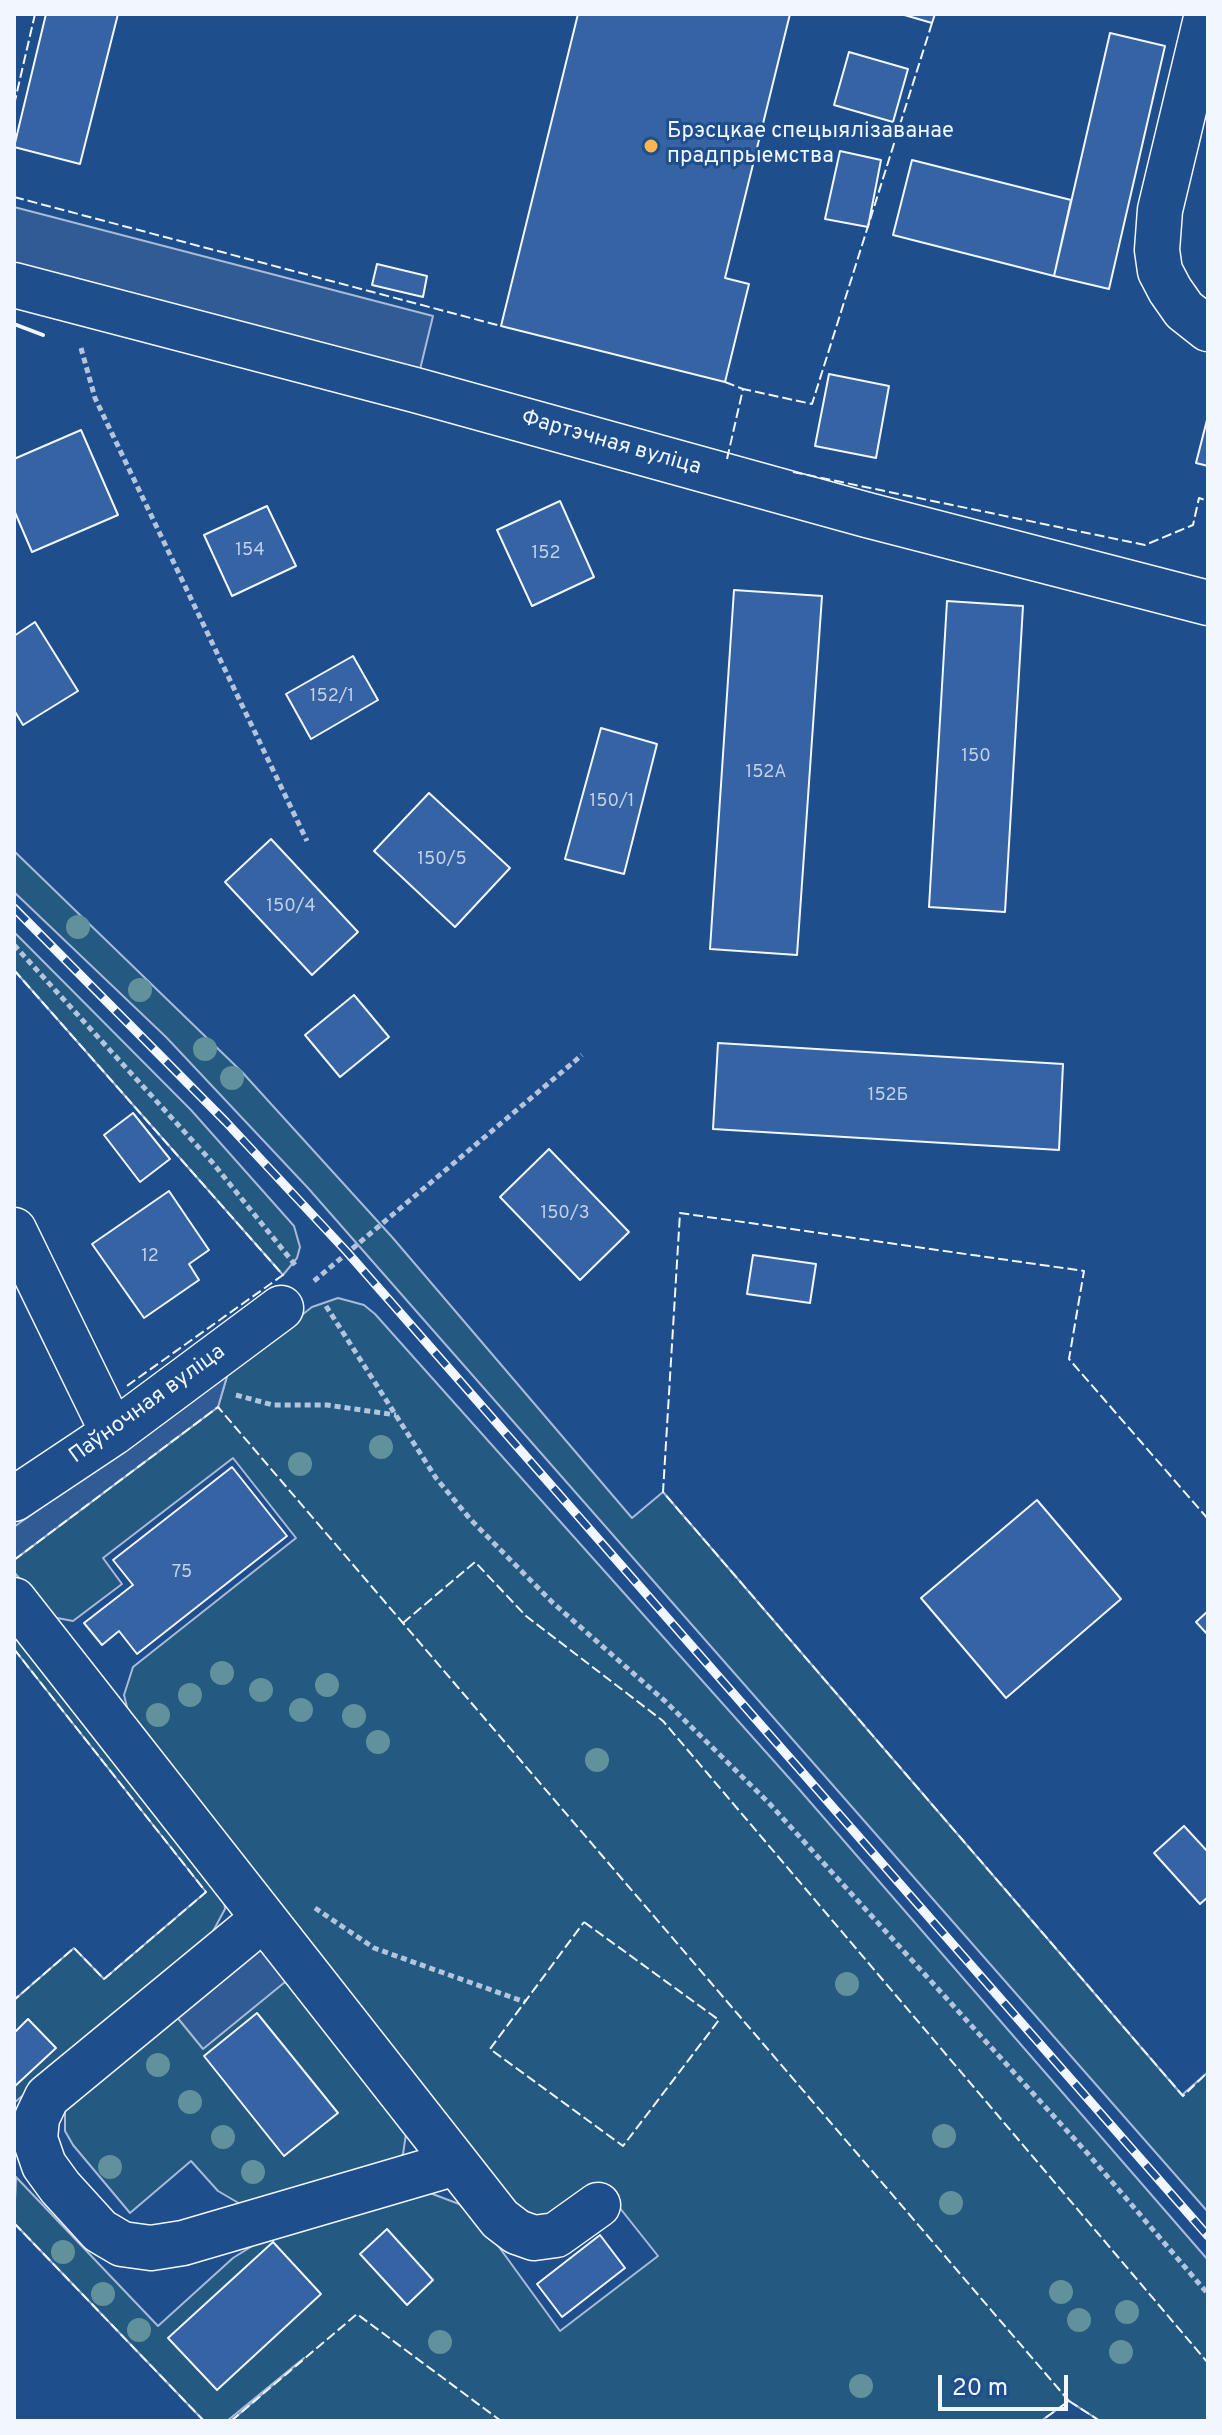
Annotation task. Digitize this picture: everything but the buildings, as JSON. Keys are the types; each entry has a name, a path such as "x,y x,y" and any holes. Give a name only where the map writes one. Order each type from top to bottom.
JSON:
{"street":[{"path":"1207,14 1160,210 1157,250 1160,271 1170,290 1184,310 1208,329"},
{"name":"Фартэчная вуліца","path":"14,285 430,394 867,515 1208,603"},
{"path":"14,1230 113,1433"},
{"name":"Паўночная вуліца","path":"14,1499 113,1433 296,1296"},
{"path":"14,1600 500,2219 526,2235 556,2235 598,2205"},
{"path":"263,1919 47,2097 37,2118 35,2139 44,2165 60,2187 100,2231 122,2244 151,2248 183,2243 456,2163"}],"path":[{"path":"83,303 80,339 95,398 307,841"},
{"path":"14,945 212,1162 296,1296 397,1415 436,1478 471,1520 553,1603 666,1702 768,1802 1089,2155 1208,2294"},
{"path":"296,1296 582,1055"},
{"path":"193,1373 249,1401 397,1415"},
{"path":"302,1898 374,1948 525,2002"}],"shaded area":[{"path":"14,207 433,316 415,390 14,285"},
{"path":"14,851 242,1072 392,1237 632,1518 663,1492 1182,2095 1208,2072 1208,2212 308,1188 166,1037 14,892"},
{"path":"14,932 191,1110 294,1226 300,1247 297,1258 283,1275 14,970"},
{"path":"338,1298 364,1305 375,1314 798,1788 1208,2260 1208,2421 1100,2421 1069,2401 1041,2421 231,2421 304,2358 227,2421 204,2421 14,2223 16,2177 158,2326 233,2258 265,2238 430,2193 459,2204 483,2225 560,2331 658,2256 600,2183 552,2218 524,2216 129,1715 124,1695 133,1667 296,1538 233,1458 103,1558 122,1584 73,1621 52,1617 14,1572 14,1560 218,1407 228,1373 312,1307"},
{"path":"228,1373 218,1407 14,1560 14,1527"},
{"path":"14,1629 224,1900 225,1909 211,1935 14,2103 14,2000 74,1948 104,1979 206,1892 14,1649"},
{"path":"263,1919 301,1969 203,2049 163,2000"},
{"path":"287,1980 406,2134 403,2154 395,2163 242,2205 218,2191 191,2161 130,2213 73,2145 65,2131 65,2107 170,2010"}],"railway":[{"path":"14,908 226,1122 347,1252 1208,2236"}],"fence":[{"path":"14,105 35,14"},
{"path":"727,459 743,389 812,404 932,23"},
{"path":"14,197 501,326"},
{"path":"725,382 743,389"},
{"path":"793,472 1145,545 1193,525 1199,498 1208,501"},
{"path":"14,970 283,1275 124,1388"},
{"path":"1208,1519 1069,1359 1084,1271 680,1213 663,1492 1183,2096 1208,2072"},
{"path":"14,1560 218,1407 1069,2401 1041,2421"},
{"path":"403,1623 475,1562 526,1616 663,1721 1208,2363"},
{"path":"14,1649 206,1892 104,1979 74,1948 14,2000"},
{"path":"584,1922 719,2020 623,2146 490,2049 584,1922"},
{"path":"14,2223 204,2421"},
{"path":"231,2421 357,2314 501,2421"},
{"path":"1069,2401 1100,2421"}],"wall":[{"path":"14,324 43,335"}],"place":[{"name":"Брэсцкае спецыялізаванае прадпрыемства","path":"651,146"}]}
